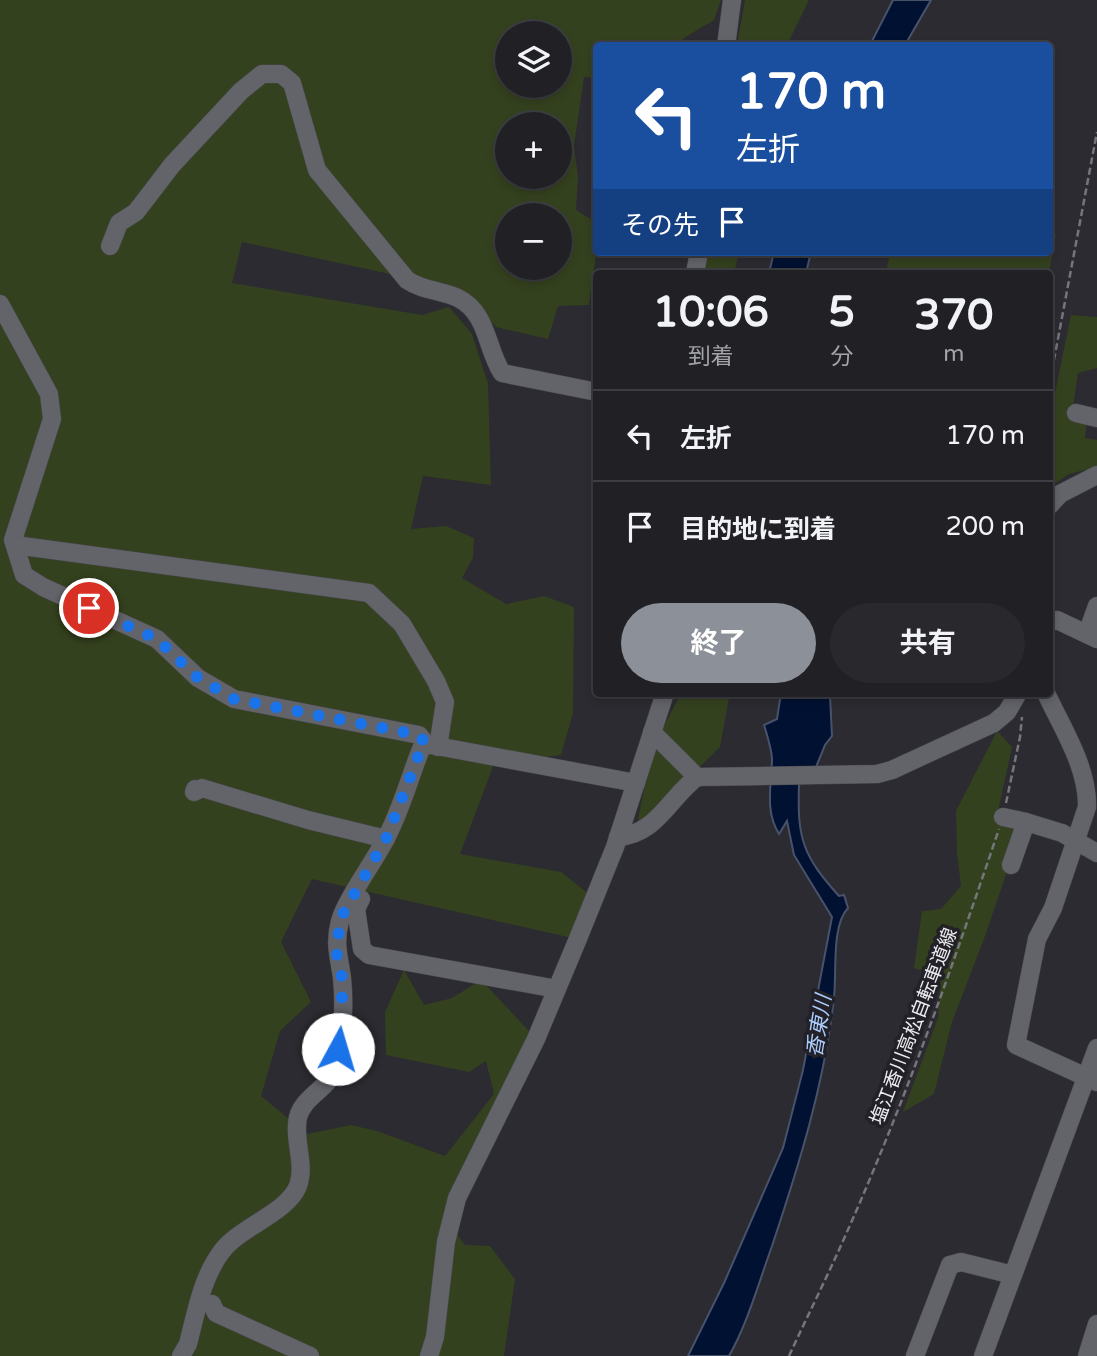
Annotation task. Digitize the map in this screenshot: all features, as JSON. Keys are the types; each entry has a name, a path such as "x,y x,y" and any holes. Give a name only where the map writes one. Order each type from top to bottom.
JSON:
{"street":[{"path":"727,42 732,0"},
{"path":"110,246 119,223 135,212 172,165 241,90 262,74 281,74 292,83 317,170 407,280 418,288 457,297 470,306 482,321 496,364 502,373 593,392"},
{"path":"0,304 49,394 52,419 13,540 24,575 43,587 157,639 198,678 234,699 419,735 432,746"},
{"path":"1076,413 1097,418"},
{"path":"1053,502 1060,494 1097,475"},
{"path":"15,545 369,593 402,624 436,681 444,702 432,746"},
{"path":"1053,621 1058,620 1092,636 1097,606"},
{"path":"429,1356 435,1337 446,1242 457,1198 536,1039 557,989 618,837 663,697"},
{"path":"618,837 630,836 655,822 697,777 877,774 892,770 984,728 1002,718 1017,697"},
{"path":"1048,697 1082,771 1087,807 1053,908 1037,939 1016,1045 1092,1080"},
{"path":"652,732 697,777"},
{"path":"181,1356 188,1344 212,1267 223,1249 240,1233 283,1203 297,1188 301,1171 298,1118 303,1106 327,1083 334,1071 342,1028 342,978 336,951 341,917 386,839 421,749 432,746 636,783"},
{"path":"195,789 194,792 202,788 308,820 386,839"},
{"path":"1003,817 1026,821 1062,833 1097,853"},
{"path":"1011,865 1026,821"},
{"path":"354,894 361,900 356,909 362,949 369,955 557,989"},
{"path":"983,1356 1092,1080 1097,1048"},
{"path":"915,1356 950,1265 961,1262 1013,1275"},
{"path":"212,1304 216,1313 310,1356"},
{"path":"1087,1356 1097,1324"}],"path":[{"path":"1053,365 1097,132"},
{"name":"塩江香川高松自転車道線","path":"789,1356 843,1240 895,1116 960,943 1003,817 1023,715"}],"green space":[{"path":"0,0 721,0 714,20 681,42 593,42 593,78 584,77 574,146 578,177 576,210 593,221 593,256 596,256 589,305 558,306 548,339 496,327 467,297 413,279 242,242 232,283 422,315 449,307 472,334 488,384 491,485 423,476 411,529 446,526 474,538 473,558 462,578 506,604 544,596 574,607 573,713 561,755 522,760 497,756 460,854 561,872 590,895 572,938 312,879 281,942 311,1002 280,1031 261,1096 307,1134 351,1125 377,1131 445,1156 494,1094 486,1061 469,1072 386,1055 385,1012 404,970 424,1005 452,998 481,980 530,1032 454,1195 447,1222 465,1245 490,1246 515,1279 504,1356 0,1356"},
{"path":"745,0 809,0 788,42 738,42"},
{"path":"705,256 738,256 735,270 703,270"},
{"path":"889,256 1052,256 1050,270 887,270"},
{"path":"1071,315 1097,317 1097,368 1078,373 1073,407 1087,420 1085,438 1097,440 1097,467 1069,474 1053,485 1053,402"},
{"path":"679,697 729,697 720,747 636,829 652,750"},
{"path":"997,731 1012,747 997,816 1023,825 952,1022 934,1094 903,1112 938,1018 941,977 914,968 922,911 941,909 961,886 956,811"}],"water":[{"path":"893,0 931,0 907,42 872,42"},
{"path":"773,256 810,256 807,270 770,270"},
{"name":"香東川","path":"780,697 830,697 832,736 825,745 814,772 799,785 799,820 810,858 839,896 844,895 848,908 837,937 834,997 818,1092 792,1185 753,1302 729,1356 688,1356 724,1283 783,1148 803,1070 832,917 794,855 787,821 779,834 774,825 770,806 772,758 764,725 777,719"}],"route":[{"path":"89,608 157,639 198,678 234,699 419,735 426,744 421,749 386,839 341,917 336,951 342,978 342,1028 338,1049"}]}
